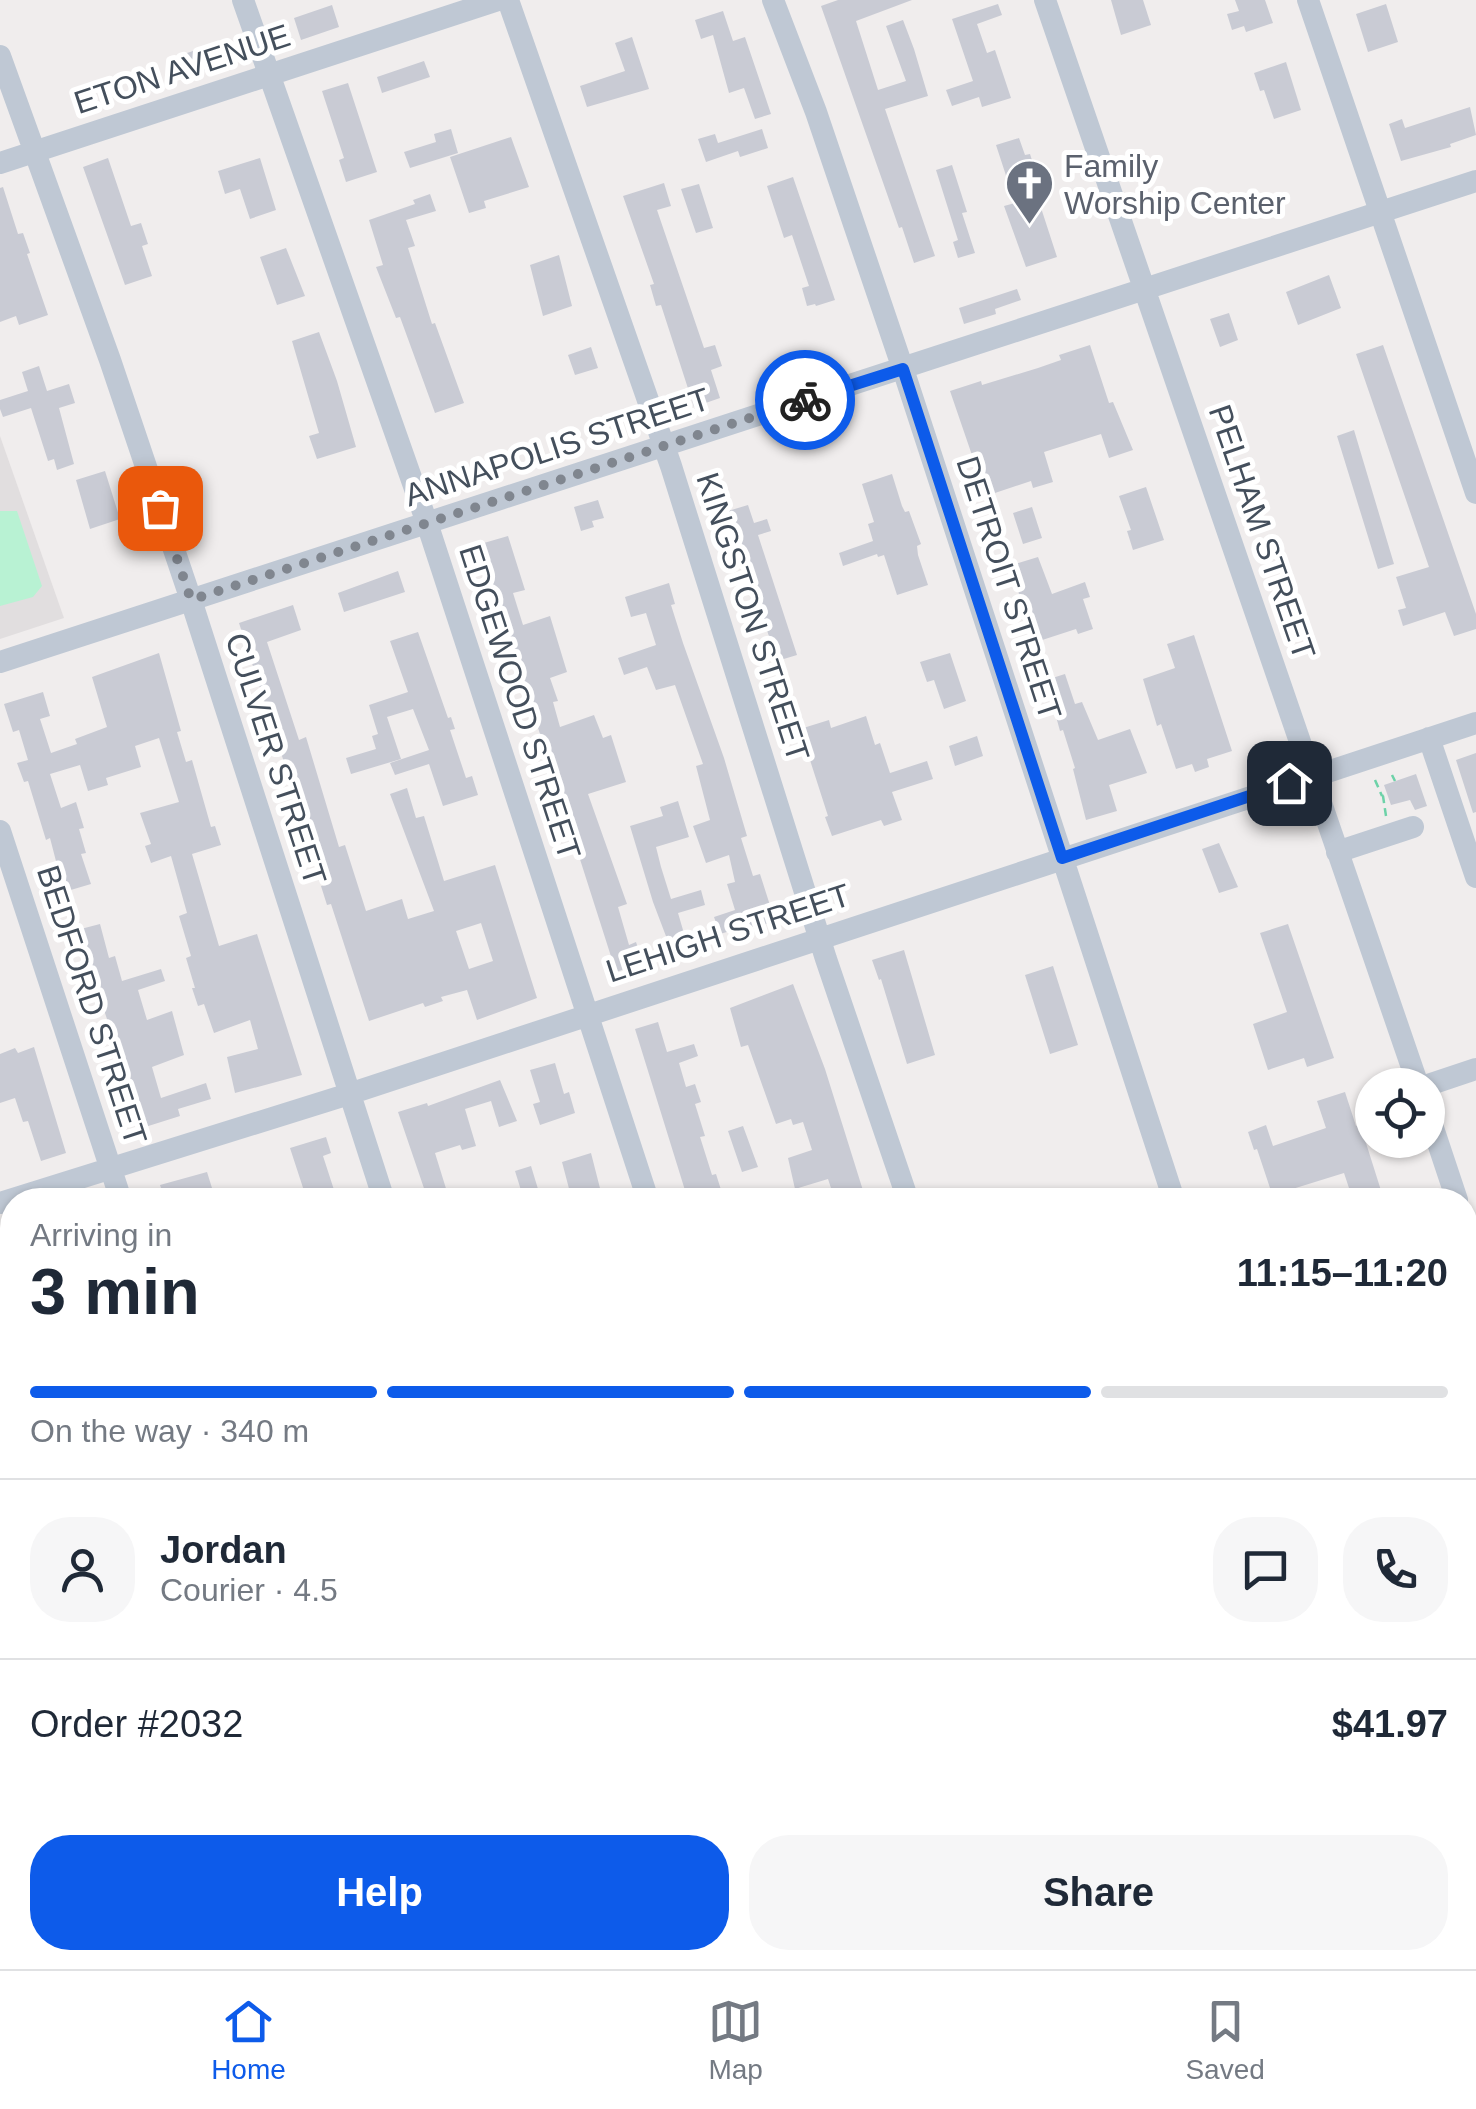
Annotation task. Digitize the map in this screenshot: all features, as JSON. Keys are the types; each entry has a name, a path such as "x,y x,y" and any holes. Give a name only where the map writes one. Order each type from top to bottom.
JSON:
{"street":[{"name":"EDGEWOOD STREET","path":"242,0 427,523 644,1188"},
{"name":"ETON AVENUE","path":"0,163 498,0"},
{"name":"KINGSTON STREET","path":"508,0 663,446 904,1188"},
{"name":"DETROIT STREET","path":"774,0 903,369 1024,774 1062,858 1170,1188"},
{"name":"PELHAM STREET","path":"1045,0 1412,1068"},
{"path":"1308,0 1476,492"},
{"name":"CULVER STREET","path":"0,56 110,360 191,600 380,1188"},
{"name":"ANNAPOLIS STREET","path":"0,662 1476,181"},
{"name":"LEHIGH STREET","path":"46,1188 349,1094 820,937 959,880 1062,858 1476,723"},
{"path":"1429,738 1476,877"},
{"path":"1452,808 1476,800"},
{"path":"1337,852 1413,827"},
{"name":"BEDFORD STREET","path":"0,830 117,1188"},
{"path":"1445,1080 1476,1069"},
{"path":"1444,1158 1454,1188"}],"path":[{"path":"1392,775 1395,781"},
{"path":"1375,780 1385,796 1388,822"}],"shaded area":[{"path":"0,436 64,618 0,639"}],"green space":[{"path":"0,511 17,511 42,586 33,597 0,606"}],"building":[{"path":"838,0 912,0 856,21 878,90 906,81 886,26 903,20 928,96 885,109 935,256 914,263 821,6"},
{"path":"1111,0 1143,0 1151,25 1121,35"},
{"path":"1235,0 1265,0 1273,23 1246,32 1244,26 1232,30 1227,14 1239,11"},
{"path":"998,4 1002,15 977,24 987,53 995,50 1011,98 982,107 979,97 952,106 946,90 973,81 952,19"},
{"path":"1386,4 1398,42 1368,52 1356,14"},
{"path":"332,5 339,27 301,40 294,18"},
{"path":"723,11 733,41 745,37 771,114 755,119 744,88 729,93 713,35 701,39 695,20"},
{"path":"632,37 649,89 587,107 580,86 625,71 615,43"},
{"path":"211,45 218,66 191,75 184,54"},
{"path":"424,61 430,77 382,93 377,77"},
{"path":"1286,62 1301,110 1274,119 1254,73"},
{"path":"348,83 377,172 346,182 339,160 344,158 322,91"},
{"path":"1470,107 1476,135 1450,144 1451,147 1401,161 1389,124 1402,119 1405,128"},
{"path":"451,129 458,153 410,168 404,152 436,142 434,134"},
{"path":"762,129 768,148 740,157 738,151 706,162 698,139 715,134 718,143"},
{"path":"511,137 529,187 484,201 486,208 469,213 450,157"},
{"path":"1019,138 1025,155 1030,154 1036,173 1030,174 1057,257 1026,267 1004,206 1015,203 996,145"},
{"path":"108,158 131,226 141,223 148,244 142,246 152,276 125,285 83,167"},
{"path":"260,158 276,210 250,219 240,189 225,194 218,171"},
{"path":"952,165 975,253 958,258 953,242 958,240 936,170"},
{"path":"793,177 835,300 816,306 807,306 802,288 809,286 792,235 784,238 767,186"},
{"path":"664,183 671,206 657,210 704,348 715,345 722,366 711,370 720,398 694,407 661,305 656,306 650,285 654,284 623,196"},
{"path":"699,184 713,228 696,233 681,189"},
{"path":"3,187 18,234 23,233 48,315 19,325 16,316 0,322"},
{"path":"430,194 436,211 406,220 415,246 408,248 432,324 435,323 464,403 435,413 400,317 396,318 376,267 383,265 369,220 415,204 413,200"},
{"path":"286,248 305,296 277,305 260,257"},
{"path":"559,255 572,306 543,316 530,265"},
{"path":"1329,275 1341,308 1298,325 1286,292"},
{"path":"1017,289 1021,300 995,309 996,314 964,324 959,308"},
{"path":"1229,313 1238,340 1220,347 1210,319"},
{"path":"319,332 356,447 317,459 309,436 319,433 292,341"},
{"path":"1090,345 1109,403 1113,402 1133,450 1109,458 1101,434 1044,452 1053,482 1033,488 1031,481 986,496 950,391 1038,368 1061,360 1059,355"},
{"path":"1383,345 1476,614 1476,629 1454,636 1445,612 1403,626 1398,610 1406,608 1396,577 1429,567 1356,354"},
{"path":"591,347 598,368 575,375 568,355"},
{"path":"39,366 47,391 69,384 75,403 59,408 74,464 57,470 54,459 48,461 31,408 3,417 0,409 0,400 28,391 22,372"},
{"path":"1354,430 1394,564 1378,569 1337,436"},
{"path":"105,471 120,519 90,529 76,480"},
{"path":"892,474 902,506 905,512 909,511 921,544 917,546 918,555 928,585 897,595 884,555 843,566 839,553 873,541 868,524 874,522 862,484"},
{"path":"1146,487 1164,540 1133,550 1127,531 1131,530 1119,496"},
{"path":"598,500 604,518 592,521 594,527 581,531 574,507"},
{"path":"748,505 754,523 767,519 771,531 758,535 797,655 777,661 728,511"},
{"path":"1032,507 1042,538 1023,544 1013,513"},
{"path":"508,536 525,590 513,593 523,625 550,616 567,672 550,678 558,701 553,702 560,727 594,715 603,738 611,735 626,782 588,794 627,904 618,907 629,945 636,942 643,963 616,972 532,709 522,682 518,683 512,662 516,661 477,545"},
{"path":"1038,557 1052,594 1085,582 1090,597 1083,599 1093,629 1078,634 1076,629 1033,643 1009,566"},
{"path":"398,571 405,592 344,612 338,593"},
{"path":"669,583 675,604 671,605 747,836 741,838 753,876 760,874 775,921 749,930 747,926 720,934 714,917 735,910 727,884 735,882 729,855 706,863 693,826 710,820 696,766 703,764 675,685 656,690 647,667 624,675 618,658 656,645 646,613 631,617 625,597"},
{"path":"293,605 301,630 267,642 299,740 306,737 339,847 345,845 366,911 402,899 408,919 434,911 390,794 407,788 416,818 424,816 444,881 495,865 537,998 477,1020 467,990 441,997 443,1001 425,1007 423,1003 369,1021 331,904 327,905 321,886 325,885 303,822 307,821 296,786 292,787 239,623","holes":["481,923 493,961 469,969 456,931"]},
{"path":"418,632 455,729 450,730 466,778 472,776 478,795 443,806 429,764 395,775 390,763 429,750 413,709 387,717 401,759 351,774 346,758 376,749 372,736 378,734 369,705 408,692 390,641"},
{"path":"1194,635 1232,751 1207,759 1209,767 1195,772 1192,764 1176,769 1161,724 1157,726 1143,679 1175,668 1167,644"},
{"path":"159,653 186,762 192,760 211,827 215,826 221,845 192,854 219,946 257,934 302,1075 235,1093 227,1057 258,1049 250,1020 214,1033 204,1004 198,1006 192,988 186,958 191,956 179,916 187,913 171,856 151,863 145,846 151,844 140,813 179,802 159,738 135,746 141,767 106,778 108,785 88,791 80,765 50,774 61,808 76,802 84,828 79,829 86,853 81,854 91,884 64,892 50,838 46,840 28,781 24,782 17,763 28,760 19,730 13,732 4,704 43,692 50,716 40,719 51,753 107,727 92,677"},
{"path":"950,653 966,701 944,709 934,680 927,682 920,662"},
{"path":"1065,674 1075,704 1082,702 1098,740 1130,729 1147,773 1109,785 1117,811 1086,820 1075,768 1046,680"},
{"path":"866,716 890,773 927,761 933,779 892,792 902,820 884,826 881,820 832,836 800,729 829,720 831,728"},
{"path":"977,736 983,756 955,766 949,746"},
{"path":"1476,753 1476,812 1473,813 1456,760"},
{"path":"1416,774 1427,806 1415,810 1410,800 1391,805 1384,785"},
{"path":"678,801 689,837 656,847 661,867 671,899 701,890 705,905 678,913 688,947 672,952 630,826 663,816 660,807"},
{"path":"1219,843 1238,887 1219,893 1202,849"},
{"path":"100,924 109,958 115,956 122,981 161,969 165,981 138,990 147,1020 172,1011 184,1055 152,1067 161,1098 206,1083 211,1099 178,1109 180,1116 142,1128 115,1040 107,1043 101,1021 107,1019 77,930"},
{"path":"1288,924 1334,1058 1307,1067 1304,1058 1268,1070 1253,1024 1287,1012 1260,933"},
{"path":"904,950 935,1055 907,1064 872,960"},
{"path":"1053,966 1078,1045 1050,1054 1025,975"},
{"path":"793,984 862,1188 831,1188 828,1179 795,1188 788,1158 812,1150 803,1122 793,1125 791,1119 776,1124 748,1045 741,1047 730,1008"},
{"path":"658,1022 667,1052 694,1044 698,1056 679,1063 686,1087 695,1084 701,1102 695,1104 705,1136 700,1137 720,1188 684,1188 635,1029"},
{"path":"34,1047 66,1153 41,1161 28,1121 23,1122 15,1098 0,1103 0,1054"},
{"path":"555,1063 564,1094 569,1092 575,1113 540,1125 533,1104 540,1102 530,1070"},
{"path":"500,1080 517,1121 499,1127 491,1101 465,1109 476,1146 462,1150 460,1145 435,1153 446,1188 424,1188 398,1112 427,1103 428,1106"},
{"path":"1345,1092 1355,1123 1355,1158 1371,1158 1380,1188 1349,1188 1344,1173 1296,1188 1270,1188 1248,1132 1266,1125 1273,1146 1326,1128 1317,1101"},
{"path":"743,1126 758,1167 742,1172 728,1131"},
{"path":"326,1137 331,1153 323,1156 333,1188 303,1188 290,1148"},
{"path":"591,1153 600,1188 569,1188 562,1162"},
{"path":"531,1166 538,1188 520,1188 515,1171"},
{"path":"207,1172 212,1188 161,1188 160,1185"}],"way so far":[{"path":"160,508 191,600 805,400"}],"place":[{"name":"Family Worship Center","path":"1029,226"}],"route":[{"path":"805,400 903,369 1062,858 1289,783"}]}
